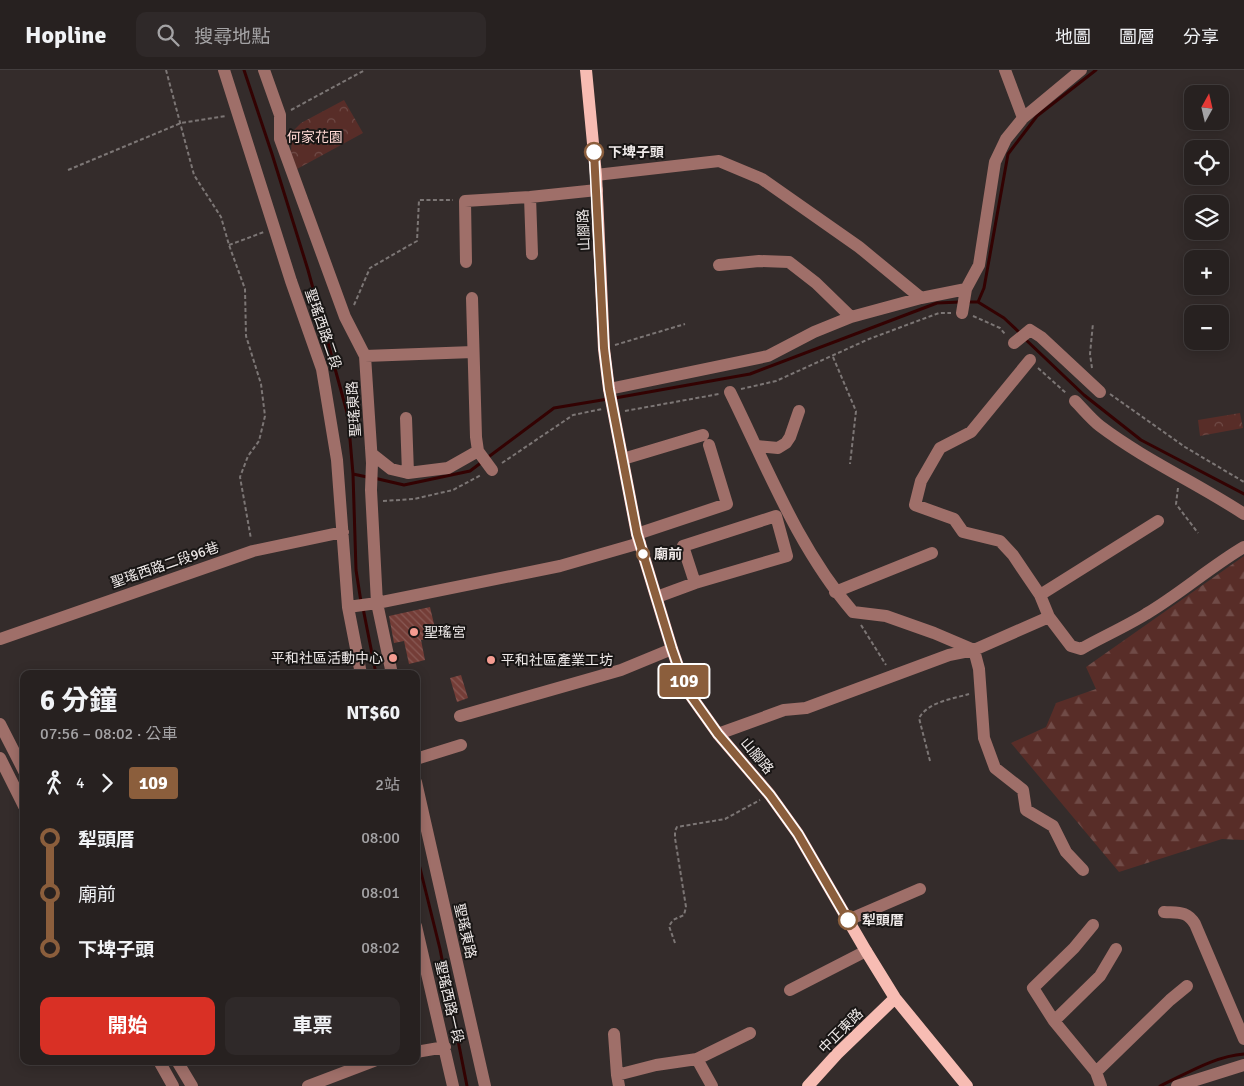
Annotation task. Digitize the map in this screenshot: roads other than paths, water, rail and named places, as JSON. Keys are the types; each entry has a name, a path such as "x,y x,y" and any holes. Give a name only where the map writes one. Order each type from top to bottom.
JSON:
{"main road":[{"name":"山腳路","path":"586,70 596,175 604,348 609,389 638,539 686,689 718,734 770,795 798,834 895,998 966,1086"},
{"name":"中正東路","path":"808,1086 837,1054 895,998"}],"street":[{"name":"聖瑤西路二段","path":"224,70 274,229 322,369 337,460 348,606"},
{"name":"聖瑤東路","path":"264,70 280,115 280,139 345,317 365,356 372,458 375,604 391,670"},
{"path":"1005,70 1023,118"},
{"path":"962,313 966,290 979,265 995,162 1006,139 1023,118 1081,70"},
{"path":"596,175 719,161 762,179 859,247 921,298"},
{"path":"466,262 465,200 530,197 597,190"},
{"path":"530,197 532,254"},
{"path":"719,265 759,260 789,262 816,283 851,317"},
{"path":"609,389 768,356 814,332 851,317 921,298 966,290"},
{"path":"472,298 476,437 478,452 492,470"},
{"path":"1014,343 1030,330 1100,392"},
{"path":"365,356 473,352"},
{"path":"1030,360 972,432 940,448 921,481 916,505 954,520 963,532 1000,541 1013,555 1040,596 1049,617 1071,646 1081,649 1146,614 1204,575 1218,562 1244,547"},
{"path":"730,392 801,538 835,592 853,612 886,616 974,650"},
{"path":"1075,401 1098,425 1154,462 1179,474 1244,514"},
{"path":"757,446 778,448 786,443 799,411"},
{"path":"406,418 408,472"},
{"path":"361,670 348,606 375,604 560,566 638,539 727,504 706,440 623,459"},
{"path":"372,458 391,469 408,472 448,468 478,452"},
{"path":"657,597 694,583 787,556 776,516 684,546 694,583"},
{"path":"1040,596 1158,521"},
{"name":"聖瑤西路二段96巷","path":"0,639 253,551 343,532"},
{"path":"835,592 932,553"},
{"path":"718,734 784,710 806,708 949,654 974,650 1049,617"},
{"path":"460,716 621,670 672,649"},
{"path":"974,650 979,669 984,738 995,768 1022,790 1026,810 1053,826 1066,852 1083,870"},
{"path":"0,724 20,763"},
{"path":"420,758 461,745"},
{"path":"0,758 20,798"},
{"name":"聖瑤東路","path":"420,800 485,1086"},
{"path":"848,920 920,889"},
{"path":"1164,912 1176,912 1190,916 1244,1039"},
{"path":"1093,925 1074,948 1033,988 1054,1021 1096,1072 1102,1086"},
{"name":"聖瑤西路一段","path":"420,943 453,1086"},
{"path":"1054,1021 1100,976 1116,950"},
{"path":"790,990 866,951"},
{"path":"1096,1072 1170,1000 1187,986"},
{"path":"614,1034 618,1080 656,1065 697,1060 750,1033"},
{"path":"420,1051 445,1047"},
{"path":"697,1060 712,1086"},
{"path":"161,1065 173,1086"},
{"path":"179,1065 192,1086"},
{"path":"308,1086 363,1065"},
{"path":"1177,1086 1244,1066"}],"waterway":[{"path":"244,70 308,270 348,416 353,474 356,570 361,602"},
{"path":"978,302 984,288 1008,154 1037,116 1096,70"},
{"path":"615,398 750,374 937,303 960,302"},
{"path":"967,302 978,302 1004,318 1020,333"},
{"path":"1024,338 1084,395 1141,440 1244,494"},
{"path":"487,458 554,408 608,399"},
{"path":"374,478 404,485 470,471 482,462"},
{"path":"353,474 367,477"},
{"path":"363,608 375,670"},
{"path":"420,868 440,949 467,1086"},
{"path":"1160,1086 1222,1058 1244,1054"}],"place":[{"name":"下埤子頭","path":"594,152"},
{"name":"廟前","path":"643,554"},
{"name":"聖瑤宮","path":"414,632"},
{"name":"平和社區活動中心","path":"393,658"},
{"name":"平和社區產業工坊","path":"491,660"},
{"name":"犁頭厝","path":"848,920"}],"park label":[{"name":"何家花園","path":"315,137"}]}
